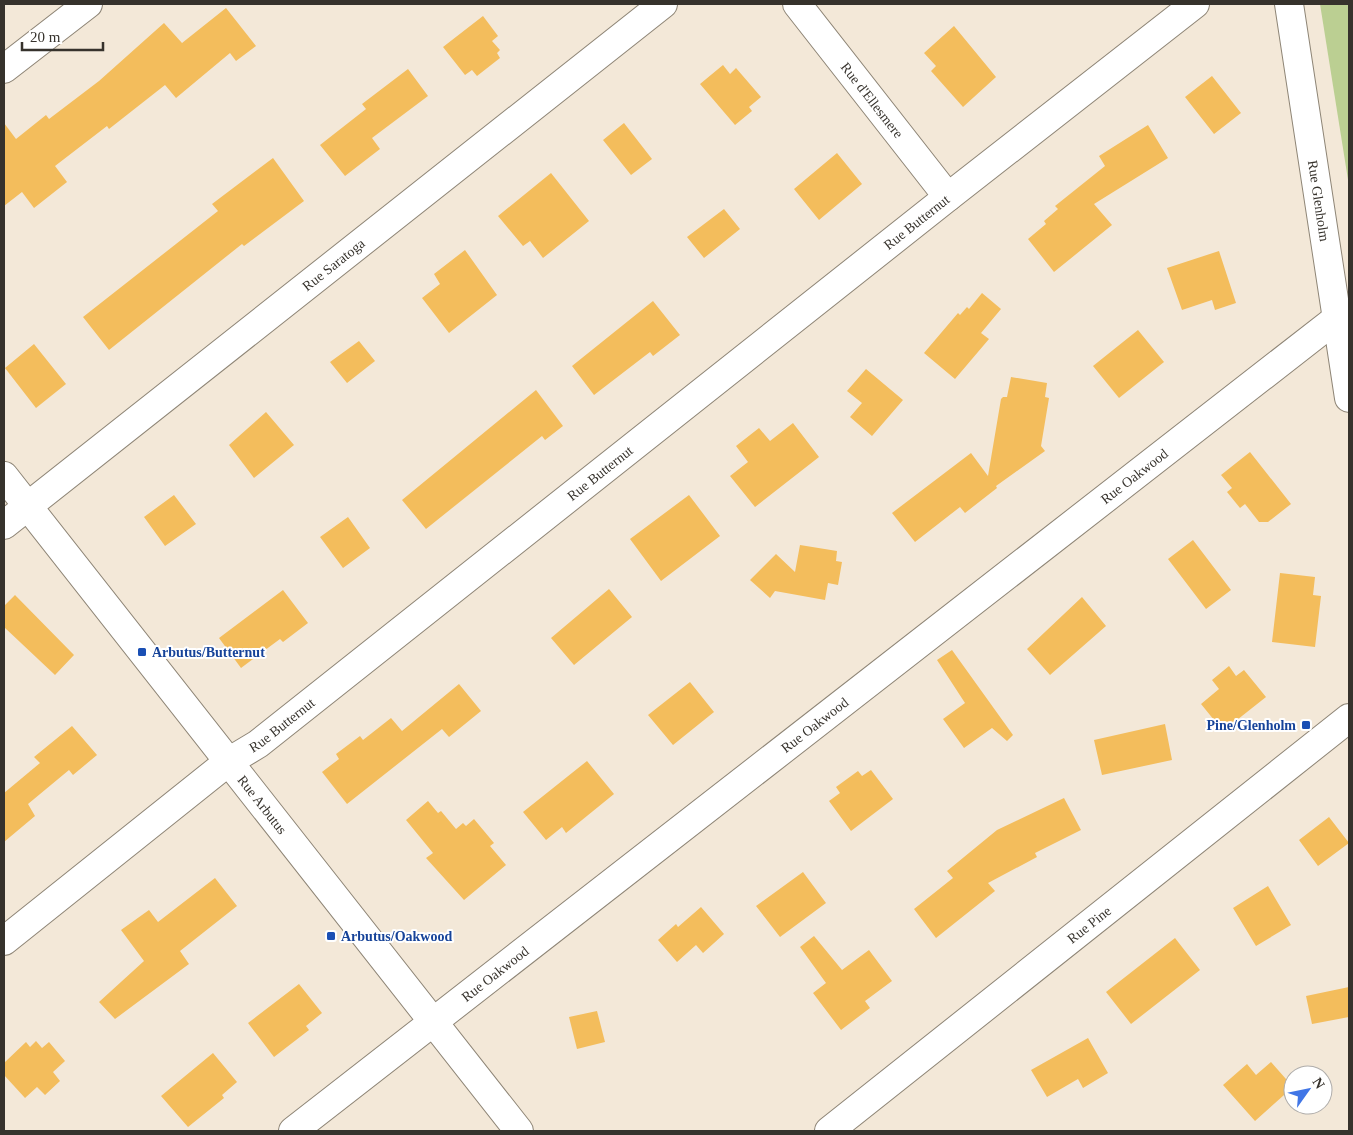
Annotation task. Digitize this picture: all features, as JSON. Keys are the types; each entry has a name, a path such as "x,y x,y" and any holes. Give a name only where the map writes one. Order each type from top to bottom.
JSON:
{"street":[{"path":"4,69 88,4"},
{"name":"Rue Saratoga","path":"4,525 663,4"},
{"name":"Rue d'Ellesmere","path":"797,4 948,197"},
{"name":"Rue Butternut","path":"4,941 228,762 258,744 948,197 1196,4"},
{"name":"Rue Glenholm","path":"1289,4 1349,398"},
{"name":"Rue Oakwood","path":"293,1131 1336,319"},
{"name":"Rue Arbutus","path":"4,476 519,1131"},
{"name":"Rue Pine","path":"829,1131 1349,718"}],"green space":[{"path":"1320,4 1349,4 1349,186"}],"building":[{"path":"226,8 256,46 236,61 230,53 176,98 165,85 109,129 107,126 55,166 67,182 34,208 22,192 4,206 4,123 16,139 46,115 49,119 99,81 164,23 182,43"},
{"path":"483,16 498,36 492,41 500,50 497,53 500,58 477,76 472,70 465,75 443,47"},
{"path":"954,26 996,77 963,107 931,71 936,66 924,53"},
{"path":"723,65 730,74 736,68 761,97 749,107 752,111 735,125 700,84"},
{"path":"408,69 428,96 372,138 380,149 345,176 320,145 366,109 362,104"},
{"path":"1212,76 1241,113 1214,134 1185,97"},
{"path":"624,123 652,159 631,175 603,140"},
{"path":"1148,125 1168,158 1094,204 1112,225 1054,272 1028,239 1046,224 1044,221 1058,209 1055,206 1105,166 1099,156"},
{"path":"837,153 862,184 819,220 794,189"},
{"path":"273,158 304,201 244,246 242,244 109,350 83,317 218,211 212,204"},
{"path":"551,173 589,221 543,258 530,241 523,246 498,216"},
{"path":"724,209 740,229 704,258 687,237"},
{"path":"465,250 497,295 449,333 422,298 440,284 434,274"},
{"path":"1219,251 1236,303 1215,310 1212,300 1182,310 1167,268"},
{"path":"982,293 1001,309 981,333 989,339 955,379 924,353 958,313 960,315 967,307 969,309"},
{"path":"653,301 680,335 653,356 650,352 594,395 572,366"},
{"path":"1138,330 1164,362 1119,398 1093,366"},
{"path":"359,341 375,361 347,383 330,362"},
{"path":"34,344 66,384 36,408 5,368"},
{"path":"866,369 903,400 872,436 850,417 862,403 847,391"},
{"path":"1011,377 1047,383 1045,397 1049,398 1041,446 1045,451 996,486 997,488 965,513 960,507 915,542 892,513 971,453 988,476 1001,399 1007,397"},
{"path":"536,390 563,426 545,440 542,436 426,529 402,500"},
{"path":"266,412 294,445 254,478 229,445"},
{"path":"793,423 819,457 755,507 730,476 748,462 736,446 759,428 770,441"},
{"path":"1250,452 1291,504 1268,522 1259,522 1245,504 1240,508 1227,492 1232,488 1221,475"},
{"path":"174,495 196,524 165,546 144,517"},
{"path":"689,495 720,536 661,581 630,539"},
{"path":"348,517 370,548 343,568 320,537"},
{"path":"1193,540 1231,590 1206,609 1168,559"},
{"path":"800,545 837,551 836,561 842,562 838,585 828,583 825,600 775,591 770,598 750,580 776,554 795,572"},
{"path":"1280,573 1315,577 1313,595 1321,596 1315,647 1272,642"},
{"path":"609,589 632,617 574,665 551,638"},
{"path":"283,590 308,623 283,642 280,639 241,668 219,638"},
{"path":"15,595 74,655 55,675 4,627 4,606"},
{"path":"1082,597 1106,626 1050,675 1027,649"},
{"path":"952,650 1013,735 1007,741 992,728 964,748 943,719 965,703 937,660"},
{"path":"1229,666 1236,676 1244,670 1266,697 1223,731 1201,704 1219,689 1212,680"},
{"path":"690,682 714,712 673,745 648,715"},
{"path":"459,684 481,711 449,737 442,729 347,804 322,772 339,759 336,754 360,736 363,740 391,718 402,731"},
{"path":"1165,724 1172,760 1102,775 1094,740"},
{"path":"72,726 97,755 73,775 69,770 28,804 35,816 4,842 4,793 40,763 34,757"},
{"path":"587,761 614,794 566,833 562,827 546,840 523,812"},
{"path":"871,770 893,799 851,831 829,801 840,793 836,787 858,771 862,776"},
{"path":"1064,798 1081,830 1035,853 1037,857 988,883 995,891 936,938 914,909 953,878 947,871 997,830"},
{"path":"428,801 438,813 441,811 456,829 463,823 466,826 474,819 494,843 490,846 506,865 464,900 426,858 433,853 406,820"},
{"path":"1329,817 1349,843 1318,866 1299,840"},
{"path":"803,872 826,903 780,937 756,906"},
{"path":"215,878 237,906 180,951 189,964 115,1019 99,1002 144,961 121,930 149,910 158,922"},
{"path":"1268,886 1291,925 1256,946 1233,908"},
{"path":"701,907 724,934 703,953 696,945 677,962 658,940 676,924 678,927"},
{"path":"814,936 842,970 869,950 892,981 865,1001 870,1008 841,1030 813,993 826,983 800,947"},
{"path":"1175,938 1200,970 1131,1024 1106,992"},
{"path":"299,984 322,1013 306,1026 309,1030 274,1057 248,1023"},
{"path":"1349,987 1349,1017 1312,1024 1306,996"},
{"path":"597,1011 605,1042 577,1049 569,1017"},
{"path":"1088,1038 1108,1073 1083,1088 1078,1079 1047,1097 1031,1070"},
{"path":"36,1041 42,1048 49,1042 65,1061 53,1072 60,1081 45,1095 37,1087 25,1098 4,1075 4,1063 26,1042 30,1047"},
{"path":"213,1053 237,1082 222,1095 224,1098 188,1127 161,1096"},
{"path":"1271,1062 1283,1076 1283,1096 1255,1121 1223,1085 1247,1064 1256,1075"}],"place":[{"name":"Arbutus/Butternut","path":"142,652"},
{"name":"Pine/Glenholm","path":"1306,725"},
{"name":"Arbutus/Oakwood","path":"331,936"}]}
